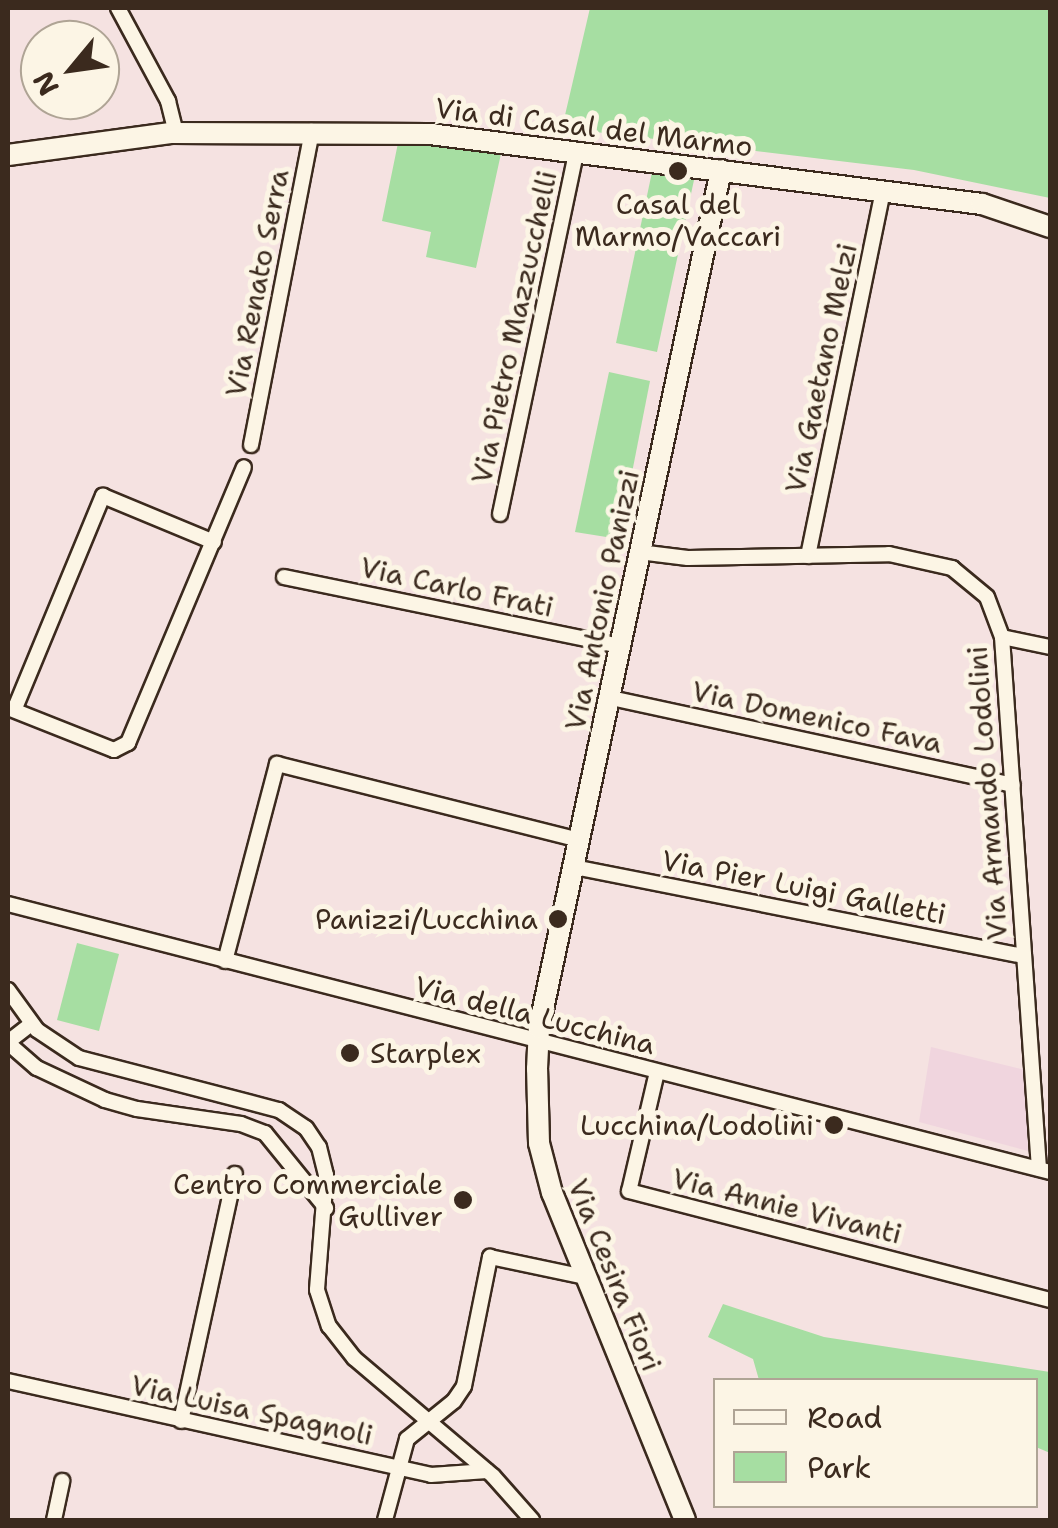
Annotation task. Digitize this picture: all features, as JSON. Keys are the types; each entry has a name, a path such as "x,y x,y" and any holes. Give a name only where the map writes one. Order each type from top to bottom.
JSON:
{"street":[{"path":"118,8 168,101 176,133"},
{"name":"Via di Casal del Marmo","path":"8,156 176,133 312,131 466,136 982,204 1050,227"},
{"name":"Via Renato Serra","path":"251,445 312,131"},
{"name":"Via Pietro Mazzucchelli","path":"500,514 576,150"},
{"name":"Via Antonio Panizzi","path":"538,1041 721,170"},
{"name":"Via Gaetano Melzi","path":"808,556 883,191"},
{"path":"214,542 103,496 12,708 114,750 136,734 214,542 244,467"},
{"name":"Via Armando Lodolini","path":"640,552 688,558 889,554 952,568 987,598 1002,636 1023,956 1045,1170"},
{"name":"Via Carlo Frati","path":"284,578 620,646"},
{"path":"1002,636 1050,647"},
{"name":"Via Domenico Fava","path":"610,698 1013,785"},
{"path":"225,960 277,764 580,840"},
{"name":"Via Pier Luigi Galletti","path":"574,867 1023,956"},
{"name":"Via della Lucchina","path":"8,904 1045,1170"},
{"path":"8,990 31,1024 66,1052 108,1068 288,1114 319,1147 326,1175 317,1284 324,1317 354,1358 487,1471 532,1520"},
{"path":"31,1024 8,1042 38,1068 136,1110 241,1124 263,1132 326,1208"},
{"name":"Via Cesira Fiori","path":"538,1041 536,1115 542,1157 585,1277 685,1520"},
{"name":"Via Annie Vivanti","path":"657,1072 629,1191 1050,1300"},
{"path":"180,1420 234,1174"},
{"path":"385,1520 396,1466 407,1438 454,1401 464,1386 490,1257 585,1277"},
{"name":"Via Luisa Spagnoli","path":"8,1382 443,1476 487,1471"},
{"path":"54,1520 62,1482"}],"shaded area":[{"path":"931,1047 1025,1070 1028,1151 919,1122"}],"green space":[{"path":"590,8 1050,8 1050,198 914,170 562,128"},
{"path":"398,143 502,149 476,268 426,257 431,232 382,221"},
{"path":"652,172 694,180 657,352 616,343"},
{"path":"609,372 650,381 619,539 575,532"},
{"path":"77,943 119,954 99,1031 57,1020"},
{"path":"723,1304 824,1337 1050,1372 1050,1453 1038,1448 1038,1378 758,1378 753,1359 708,1337"}],"place":[{"name":"Casal del Marmo/Vaccari","path":"678,171"},
{"name":"Panizzi/Lucchina","path":"558,919"},
{"name":"Starplex","path":"350,1053"},
{"name":"Lucchina/Lodolini","path":"834,1125"},
{"name":"Centro Commerciale Gulliver","path":"463,1200"}]}
